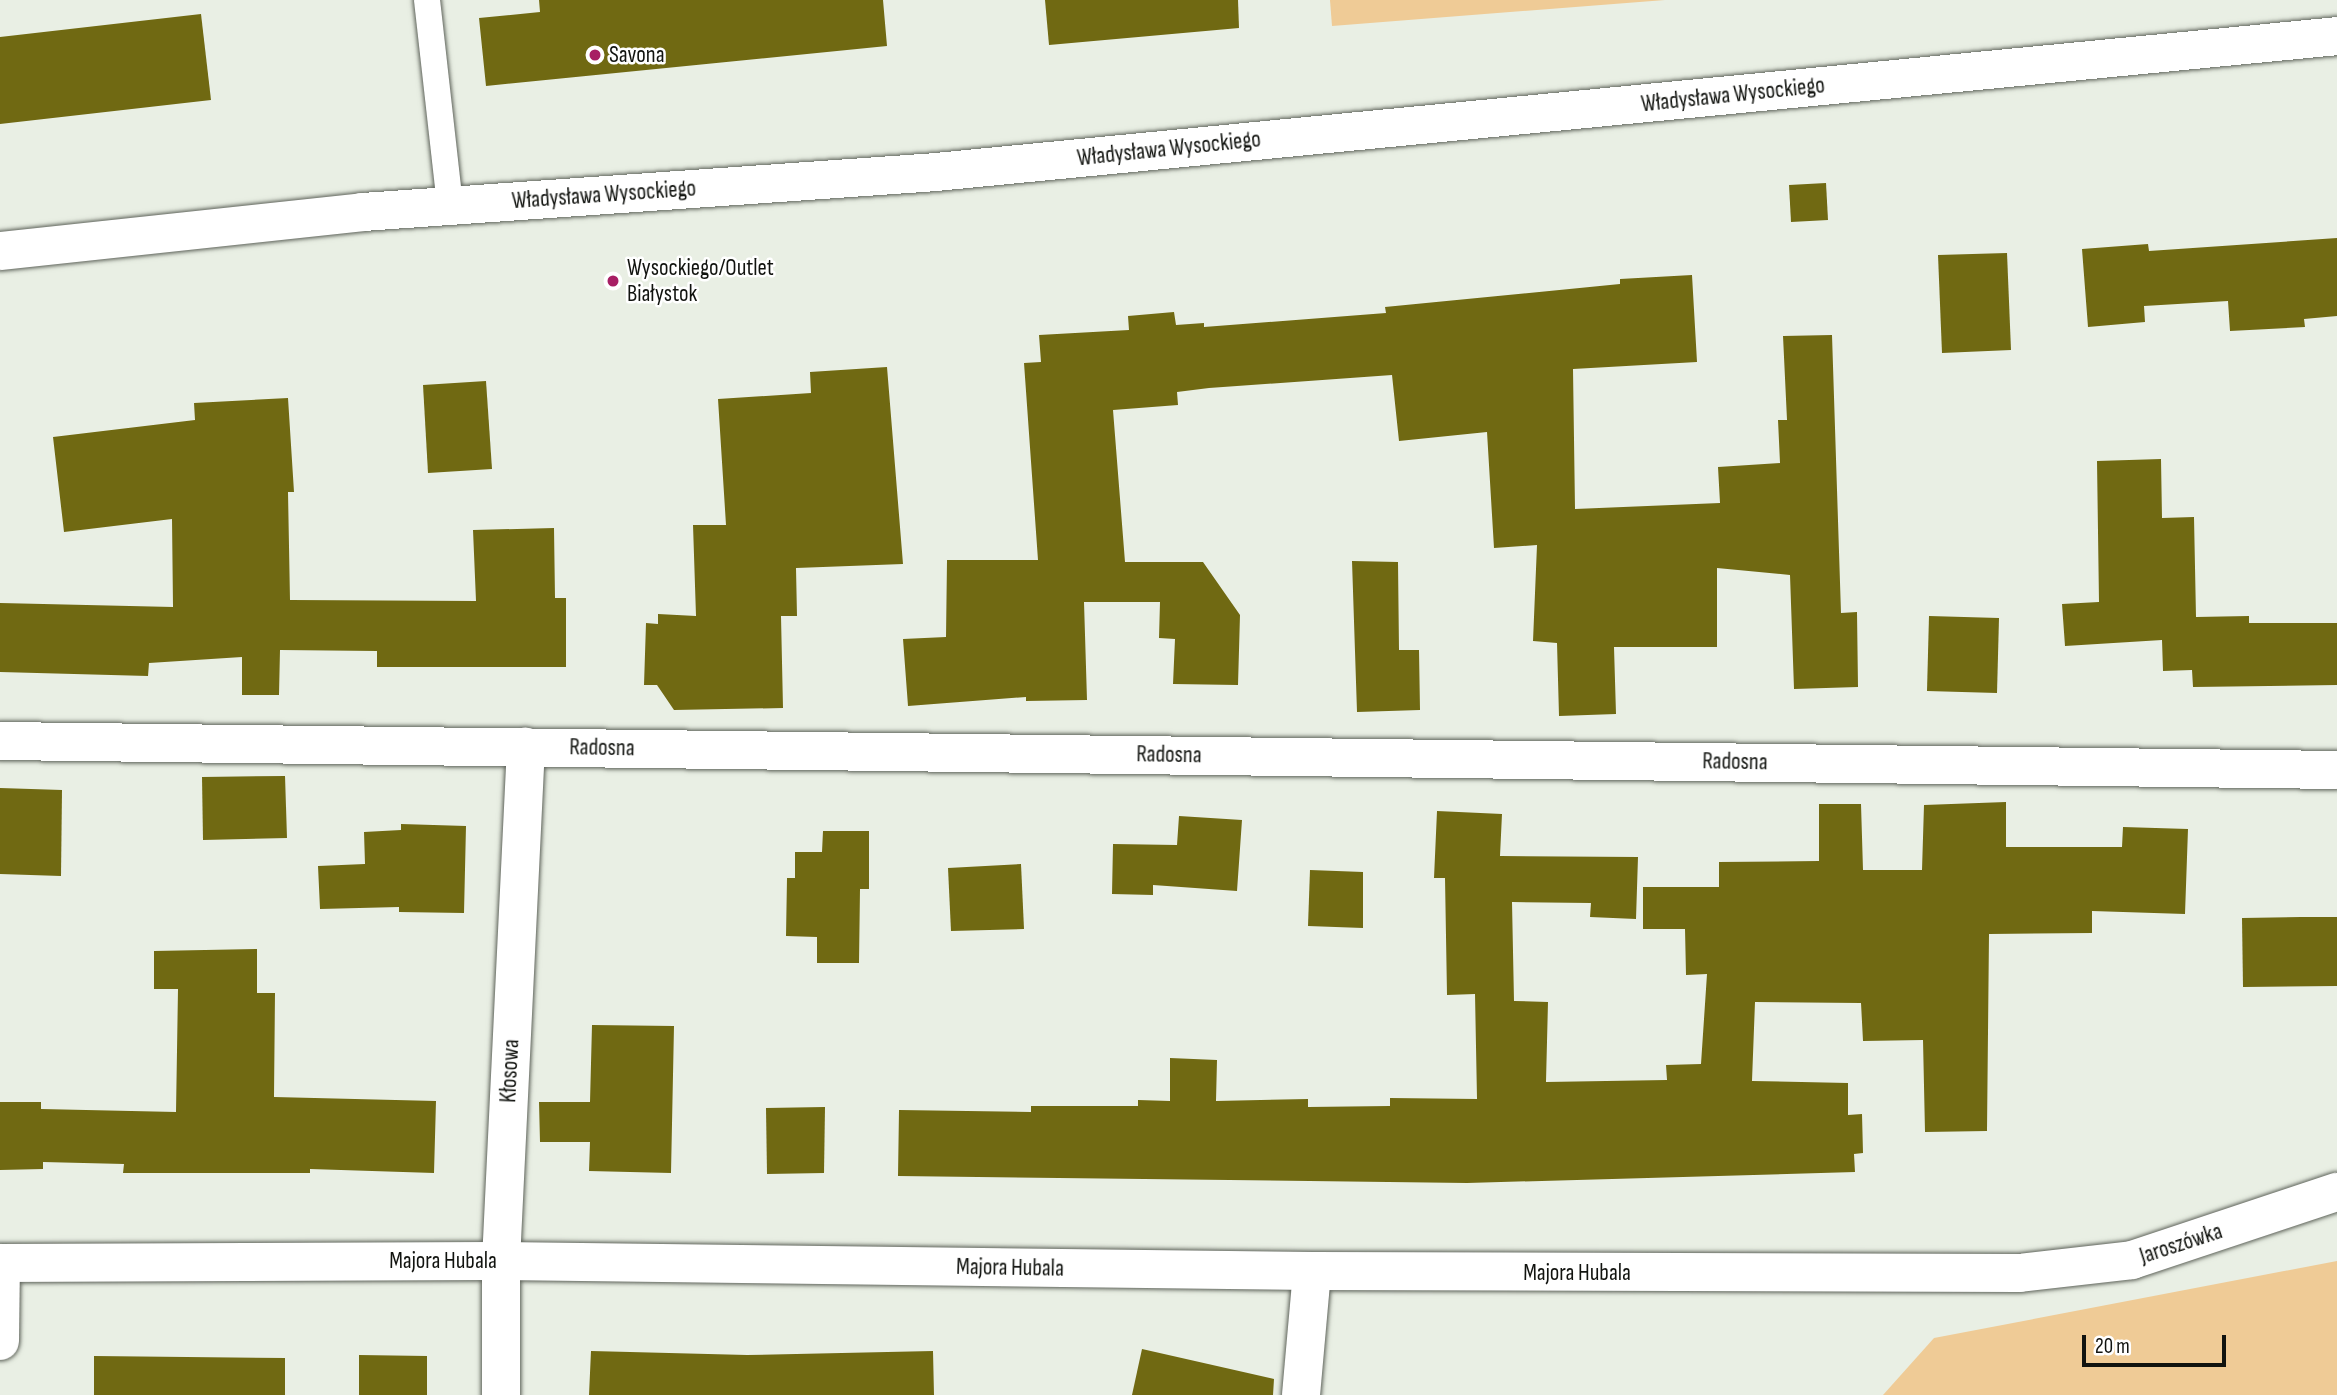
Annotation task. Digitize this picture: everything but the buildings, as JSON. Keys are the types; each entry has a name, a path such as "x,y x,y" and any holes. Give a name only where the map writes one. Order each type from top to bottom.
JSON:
{"street":[{"name":"Władysława Wysockiego","path":"0,251 450,205 950,171 2337,36"},
{"name":"Radosna","path":"0,741 2337,770"},
{"name":"Kłosowa","path":"500,1395 501,1261 526,747"},
{"name":"Jaroszówka","path":"2020,1273 2132,1260 2337,1192"},
{"name":"Majora Hubala","path":"1,1263 501,1261 1312,1271 2020,1273"},
{"path":"0,1341 1,1263"},
{"path":"1301,1395 1312,1271"}],"lane":[{"path":"427,0 450,205"}],"shaded area":[{"path":"1330,0 1665,0 1332,26"},
{"path":"2337,1261 2337,1395 1883,1395 1934,1338"}],"place":[{"name":"Savona","path":"595,55"},
{"name":"Wysockiego/Outlet Białystok","path":"613,281"}]}
